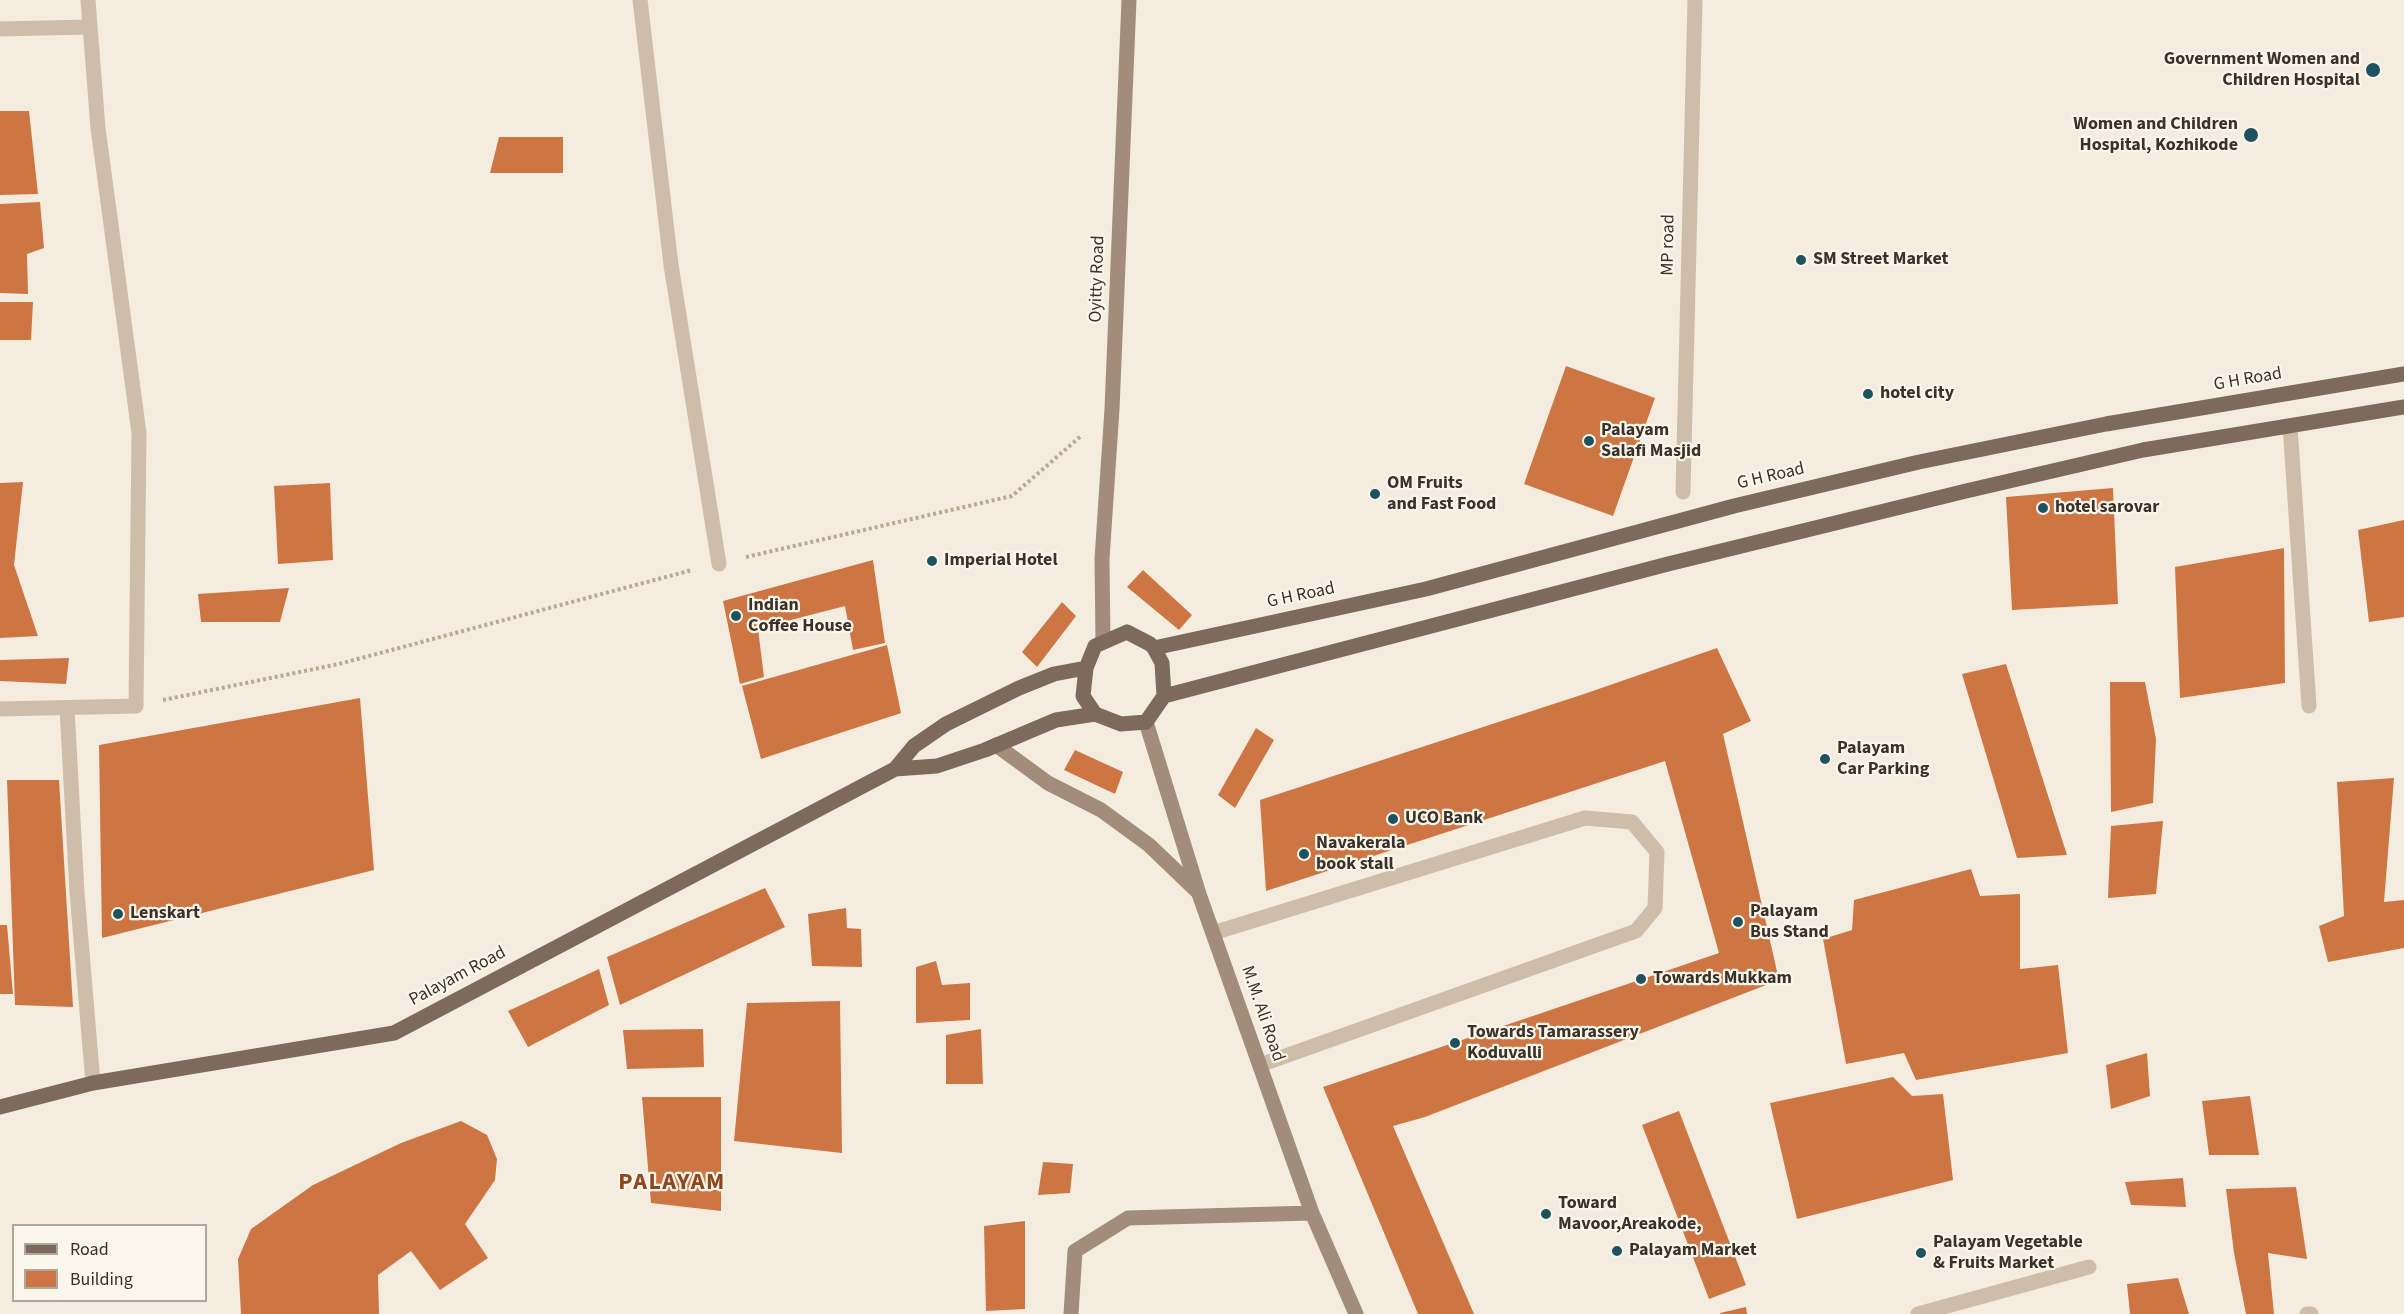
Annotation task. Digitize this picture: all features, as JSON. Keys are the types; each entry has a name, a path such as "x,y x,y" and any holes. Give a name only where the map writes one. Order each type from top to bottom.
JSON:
{"main road":[{"name":"Oyitty Road","path":"1103,642 1102,559 1112,409 1129,0"},
{"name":"G H Road","path":"1154,648 1426,589 1734,506 1919,462 2106,424 2404,374"},
{"path":"1164,696 1668,564 1966,491 2143,450 2404,407"},
{"path":"895,769 938,766 1056,720 1095,714 1121,724 1146,722 1164,696 1162,663 1150,644 1127,632 1095,646 1086,668 1083,696 1095,714"},
{"path":"895,769 914,746 946,724 1019,688 1054,674 1086,668"},
{"name":"M.M. Ali Road","path":"1146,722 1199,894 1311,1214 1356,1314"},
{"path":"996,745 1047,783 1101,810 1149,845 1199,894"},
{"name":"Palayam Road","path":"0,1107 93,1083 394,1033 895,769"},
{"path":"1071,1314 1074,1251 1128,1218 1311,1214"}],"street":[{"path":"0,709 136,706 139,433 98,128 88,27 88,0"},
{"path":"640,0 671,265 719,564"},
{"name":"MP road","path":"1683,492 1695,0"},
{"path":"0,29 88,27"},
{"path":"2290,426 2309,706"},
{"path":"67,708 77,893 93,1083"},
{"path":"1213,933 1585,818 1632,822 1657,852 1655,908 1636,932 1260,1065"},
{"path":"1918,1314 2089,1267"}],"path":[{"path":"136,706 339,664 650,579 1012,496 1112,409"}],"building":[{"path":"0,111 29,111 38,194 0,195"},
{"path":"499,137 563,137 563,173 490,173"},
{"path":"40,202 44,248 27,254 28,294 0,293 0,204"},
{"path":"0,302 33,302 31,340 0,340"},
{"name":"Palayam Salafi Masjid","path":"1566,366 1655,398 1613,516 1524,484"},
{"path":"23,482 14,565 38,636 0,638 0,483"},
{"path":"330,483 333,560 278,564 274,486"},
{"path":"2113,488 2118,604 2012,610 2006,497"},
{"path":"2404,520 2404,617 2369,622 2358,530"},
{"path":"2284,548 2285,683 2180,698 2175,567"},
{"path":"873,560 885,643 853,650 845,606 758,629 764,677 740,684 723,601"},
{"path":"1143,570 1192,615 1179,630 1127,587"},
{"path":"289,588 280,622 201,622 198,594"},
{"path":"1062,602 1076,616 1037,667 1022,652"},
{"path":"887,645 901,713 761,759 742,686"},
{"name":"Palayam Bus Stand","path":"1717,648 1751,721 1723,734 1779,980 1425,1117 1393,1126 1474,1314 1418,1314 1323,1087 1719,953 1665,761 1266,891 1260,800"},
{"path":"69,658 66,684 0,681 0,660"},
{"path":"2006,664 2067,855 2017,858 1962,674"},
{"path":"2110,682 2145,682 2156,739 2153,803 2111,812"},
{"path":"360,698 374,870 102,938 99,745"},
{"path":"1256,728 1274,740 1235,808 1218,795"},
{"path":"1075,750 1123,772 1115,794 1064,770"},
{"path":"2394,778 2384,902 2404,900 2404,948 2328,962 2319,926 2344,916 2337,782"},
{"path":"7,780 59,780 73,1007 15,1005"},
{"path":"2163,821 2156,894 2108,898 2111,826"},
{"path":"1971,869 1980,896 2020,894 2020,969 2058,965 2068,1053 1916,1080 1904,1053 1846,1064 1823,939 1852,930 1854,900"},
{"path":"765,888 785,927 620,1005 607,957"},
{"path":"846,908 847,928 861,929 862,967 812,966 808,914"},
{"path":"0,925 7,925 13,994 0,994"},
{"path":"936,961 942,985 970,983 970,1020 916,1023 916,967"},
{"path":"599,969 609,1005 528,1047 508,1011"},
{"path":"840,1001 842,1153 734,1141 747,1003"},
{"path":"703,1029 704,1067 627,1069 623,1030"},
{"path":"981,1029 983,1084 946,1084 946,1035"},
{"path":"2147,1053 2150,1096 2111,1109 2106,1065"},
{"path":"1893,1077 1912,1096 1943,1094 1953,1180 1797,1219 1770,1103"},
{"path":"2250,1096 2259,1155 2209,1155 2202,1101"},
{"path":"642,1097 721,1097 721,1211 651,1203"},
{"path":"1679,1111 1746,1285 1709,1299 1642,1125"},
{"path":"461,1121 487,1135 497,1159 495,1180 465,1224 488,1258 440,1290 411,1251 378,1275 379,1314 241,1314 238,1259 251,1229 313,1185 401,1143"},
{"path":"1043,1162 1073,1164 1070,1193 1038,1195"},
{"path":"2183,1178 2186,1207 2131,1205 2125,1182"},
{"path":"2296,1187 2307,1259 2268,1253 2274,1314 2246,1314 2234,1253 2226,1189"},
{"path":"1025,1221 1025,1309 986,1311 984,1226"},
{"path":"2178,1278 2189,1314 2130,1314 2127,1284"},
{"path":"1746,1307 1747,1314 1720,1314 1720,1313"}],"place":[{"name":"Government Women and Children Hospital","path":"2373,70"},
{"name":"Women and Children Hospital, Kozhikode","path":"2251,135"},
{"name":"SM Street Market","path":"1801,260"},
{"name":"hotel city","path":"1868,394"},
{"name":"Palayam Salafi Masjid","path":"1589,441"},
{"name":"OM Fruits and Fast Food","path":"1375,494"},
{"name":"hotel sarovar","path":"2043,508"},
{"name":"Imperial Hotel","path":"932,561"},
{"name":"Indian Coffee House","path":"736,616"},
{"name":"Palayam Car Parking","path":"1825,759"},
{"name":"UCO Bank","path":"1393,819"},
{"name":"Navakerala book stall","path":"1304,854"},
{"name":"Lenskart","path":"118,914"},
{"name":"Palayam Bus Stand","path":"1738,922"},
{"name":"Towards Mukkam","path":"1641,979"},
{"name":"Towards Tamarassery Koduvalli","path":"1455,1043"},
{"name":"Toward Mavoor,Areakode,","path":"1546,1214"},
{"name":"Palayam Market","path":"1617,1251"},
{"name":"Palayam Vegetable & Fruits Market","path":"1921,1253"}],"district":[{"name":"PALAYAM","path":"672,1184"}]}
